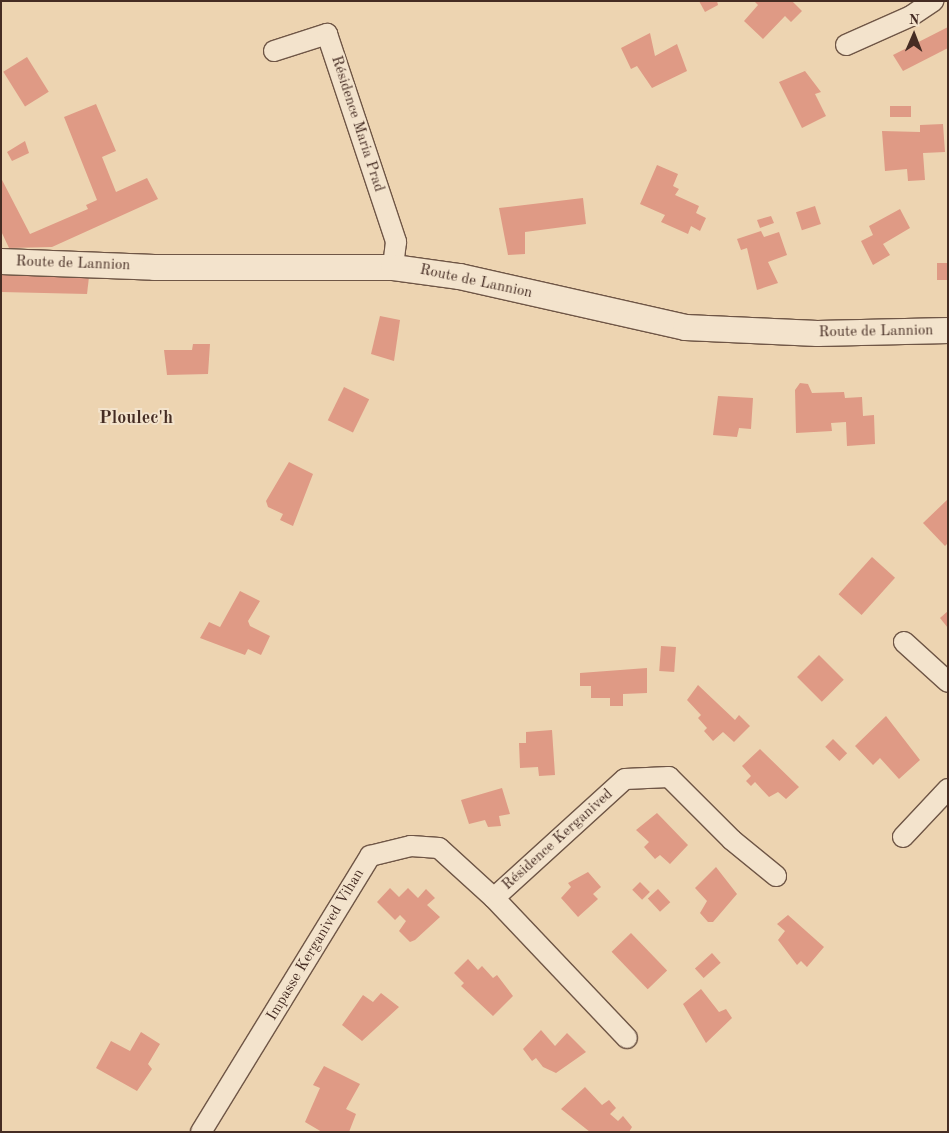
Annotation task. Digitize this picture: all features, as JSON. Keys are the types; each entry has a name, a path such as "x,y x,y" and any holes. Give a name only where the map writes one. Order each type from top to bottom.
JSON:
{"street":[{"path":"846,44 911,16 934,1"},
{"name":"Résidence Maria Prad","path":"274,51 327,34 396,242 393,267"},
{"name":"Route de Lannion","path":"1,261 154,267 393,267 459,276 685,328 817,333 948,330"},
{"path":"904,642 948,682"},
{"name":"Résidence Kerganived","path":"627,1038 494,898 625,779 668,777 732,840 776,876"},
{"path":"903,837 948,789"},
{"name":"Impasse Kerganived Vihan","path":"201,1132 370,856 411,846 439,848 494,898"}],"building":[{"path":"699,1 717,1 718,5 705,12"},
{"path":"754,1 792,1 802,11 791,22 785,16 763,39 744,21 758,5"},
{"path":"948,27 948,48 903,71 893,55"},
{"path":"650,33 655,56 677,44 687,71 652,88 637,66 631,69 621,48"},
{"path":"27,57 49,92 25,107 3,72"},
{"path":"805,71 821,92 815,94 826,116 802,128 779,82"},
{"path":"96,104 116,151 102,157 116,192 147,178 158,199 52,247 9,248 1,231 1,178 30,234 88,209 86,205 97,200 64,117"},
{"path":"890,106 911,106 911,117 890,117"},
{"path":"943,124 945,152 923,153 925,180 908,181 907,169 885,171 882,131 920,132 920,125"},
{"path":"25,141 29,153 12,161 7,152"},
{"path":"657,165 678,174 673,186 679,189 675,195 699,206 696,213 706,218 700,231 691,226 688,234 661,222 665,215 640,204"},
{"path":"583,198 586,224 525,232 525,254 508,255 499,208"},
{"path":"815,206 821,224 802,230 796,212"},
{"path":"900,209 910,228 883,244 890,255 873,265 861,241 873,235 869,226"},
{"path":"771,216 774,223 760,228 757,220"},
{"path":"761,231 764,237 779,232 787,255 768,262 778,283 757,290 747,248 741,250 737,239"},
{"path":"937,263 948,263 948,280 937,280"},
{"path":"1,274 89,277 87,294 1,292"},
{"path":"380,316 400,320 394,361 371,354"},
{"path":"193,344 210,344 208,374 167,375 164,350 192,350"},
{"path":"800,383 808,384 812,393 844,392 845,398 862,397 863,416 874,415 875,444 847,446 846,422 831,423 832,431 796,433 795,390"},
{"path":"344,387 369,399 353,433 328,420"},
{"path":"718,396 753,398 751,429 739,428 737,437 713,435"},
{"path":"289,462 313,474 293,526 280,520 283,514 268,507 266,501"},
{"path":"948,499 948,543 945,546 923,523"},
{"path":"872,557 895,578 862,615 839,594"},
{"path":"240,591 260,601 248,621 250,626 270,636 261,655 248,649 245,655 200,638 209,622 220,627"},
{"path":"948,611 948,628 940,618"},
{"path":"661,646 676,647 674,672 659,671"},
{"path":"819,655 844,680 822,702 797,677"},
{"path":"647,668 647,693 623,694 623,706 610,706 610,698 591,698 591,686 580,686 580,673"},
{"path":"698,685 735,720 739,715 750,726 734,742 723,732 713,741 704,731 707,728 698,718 701,715 687,700"},
{"path":"886,716 920,760 899,779 880,758 873,765 855,746"},
{"path":"552,730 555,775 539,776 538,767 520,768 519,743 526,743 526,732"},
{"path":"833,739 847,753 839,761 825,747"},
{"path":"760,749 799,787 786,799 778,792 769,797 755,782 751,786 746,781 751,776 742,766"},
{"path":"502,788 510,814 499,816 501,826 488,827 485,820 469,824 461,800"},
{"path":"657,813 688,845 670,864 660,855 655,859 644,847 649,842 636,830"},
{"path":"716,867 737,894 713,922 708,922 700,913 707,901 695,888"},
{"path":"588,872 601,887 593,894 598,899 578,917 561,898 571,887 568,883"},
{"path":"640,882 650,892 642,900 632,890"},
{"path":"390,888 399,897 408,888 418,898 426,889 435,898 427,905 440,917 415,940 410,942 399,931 406,921 400,915 395,920 377,902"},
{"path":"658,889 670,902 660,912 648,899"},
{"path":"788,915 824,947 807,967 801,961 797,965 778,940 785,931 777,924"},
{"path":"631,933 667,970 648,989 612,952"},
{"path":"712,953 721,963 704,978 695,968"},
{"path":"468,959 478,970 482,966 493,978 497,975 513,996 493,1016 461,986 464,983 454,973"},
{"path":"701,989 719,1012 726,1009 732,1018 706,1043 683,1004"},
{"path":"381,993 399,1007 362,1041 342,1025 363,995 373,1002"},
{"path":"541,1030 555,1046 567,1033 586,1052 556,1073 543,1067 536,1058 532,1061 523,1049"},
{"path":"141,1032 160,1044 148,1064 152,1069 137,1091 96,1068 111,1041 130,1051"},
{"path":"324,1066 360,1084 346,1109 356,1114 349,1132 322,1132 305,1122 320,1088 313,1085"},
{"path":"585,1087 602,1105 609,1100 616,1108 610,1114 618,1121 623,1116 632,1127 629,1132 590,1132 561,1109"}],"district":[{"name":"Ploulec'h","path":"136,418"}]}
